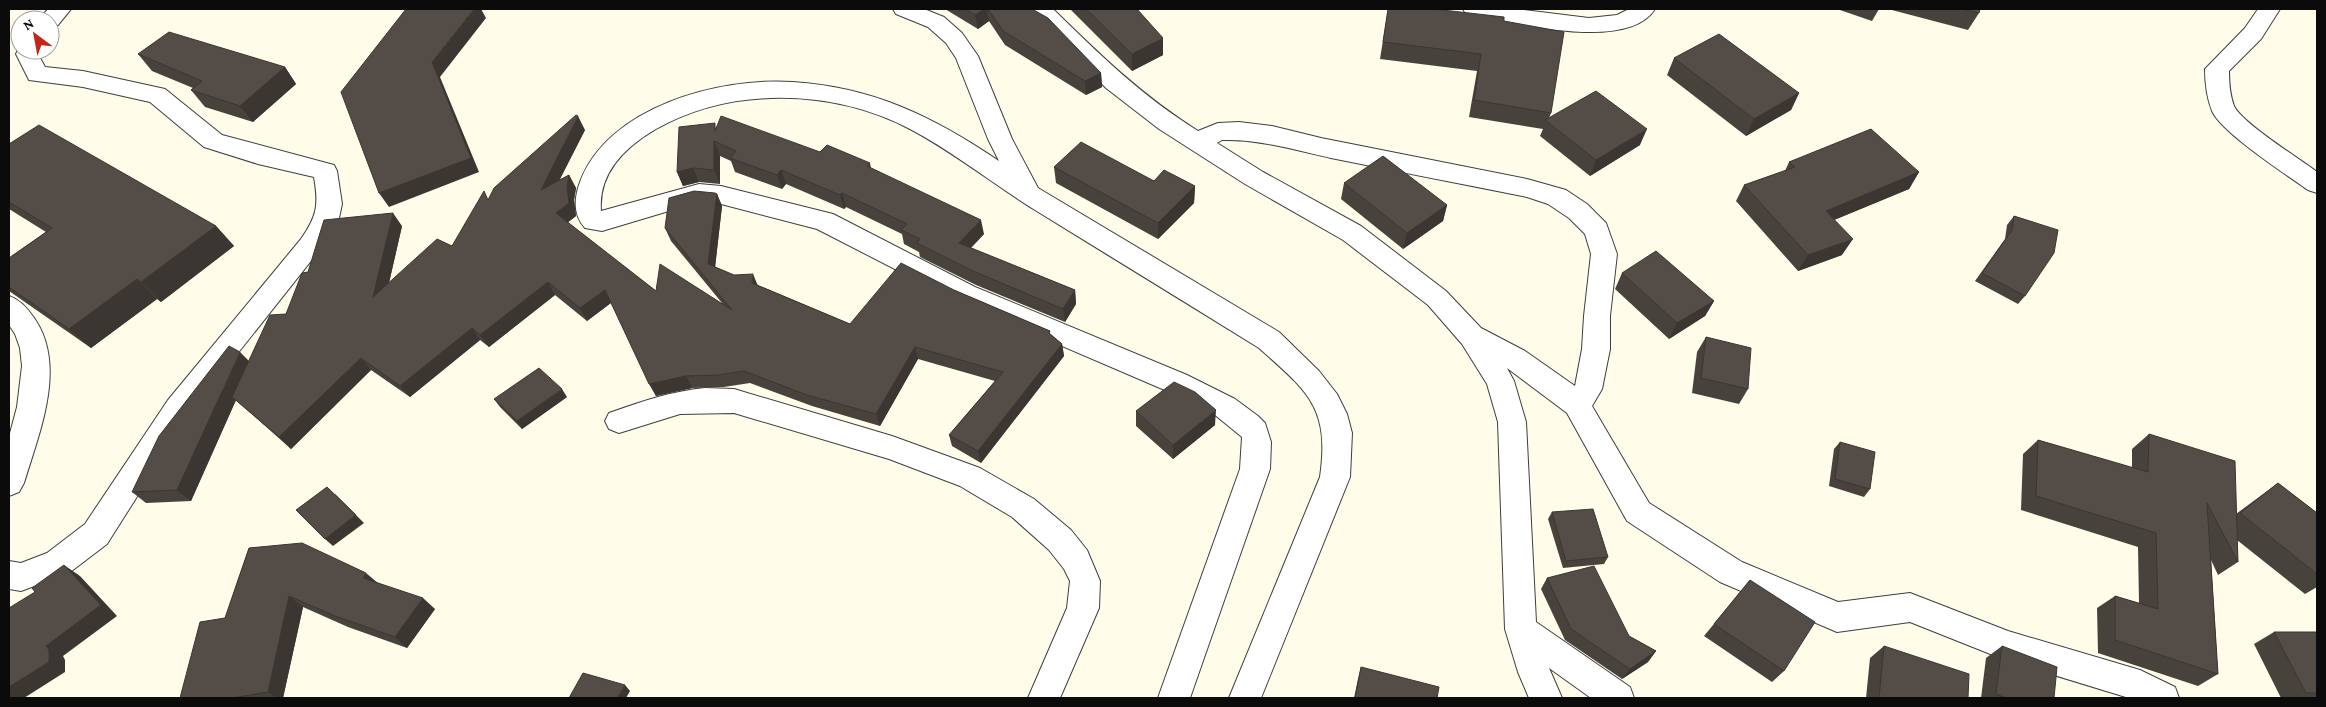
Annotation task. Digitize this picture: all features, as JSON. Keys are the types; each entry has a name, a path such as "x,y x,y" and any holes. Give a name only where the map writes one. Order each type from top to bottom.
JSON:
{"street":[{"path":"904,9 936,22 954,38 967,56 1000,139 1029,194"},
{"path":"1040,9 1114,82 1167,123 1254,178 1352,233 1437,298 1472,336 1500,382 1512,422 1521,629 1534,672 1546,698"},
{"path":"1474,9 1602,26 1621,22 1644,9"},
{"path":"2269,9 2266,17 2256,30 2217,69 2217,85 2224,111 2256,141 2317,184"},
{"path":"9,575 21,577 58,563 96,534 178,408 310,246 328,220 330,208 326,171 258,155 213,141 157,95 83,79 37,74 29,60"},
{"path":"1174,698 1255,469 1257,442 1255,432 1248,424 1225,407 1178,383 966,294 824,221 721,194 699,193 602,222 594,221 589,216 588,195 594,175 613,147 624,137 667,113 708,98 768,90 845,97 876,105 928,127 1029,194 1269,340 1292,361 1327,403 1336,426 1338,452 1335,477 1244,698"},
{"path":"1197,142 1218,132 1239,130 1272,135 1321,147 1527,188 1557,197 1578,211 1597,230 1604,254 1596,316 1596,349 1588,389 1577,405"},
{"path":"9,307 28,331 36,361 29,415 9,484"},
{"path":"1472,336 1515,360 1577,405 1594,438 1638,512 1731,572 1837,617 1910,607 2008,646 2140,686 2163,698"},
{"path":"619,421 680,402 705,400 734,401 892,448 961,474 1023,508 1060,540 1076,560 1085,582 1083,608 1044,698"},
{"path":"1521,629 1618,698"}],"building":[{"path":"406,9 474,9 432,62 471,158 379,193 341,92"},
{"path":"966,9 984,9 975,15"},
{"path":"988,9 1032,9 1048,18 1101,73 1085,81 1003,31"},
{"path":"1086,9 1137,9 1163,38 1132,54"},
{"path":"1388,9 1434,9 1504,17 1504,21 1564,32 1551,113 1474,100 1481,54 1383,42"},
{"path":"1961,9 1980,9 1979,13"},
{"path":"169,32 285,67 240,106 191,90 202,81 138,54"},
{"path":"1719,34 1799,93 1754,119 1674,58"},
{"path":"1596,91 1647,129 1596,160 1545,120"},
{"path":"576,115 578,116 541,190 569,175 567,187 569,203 556,213 656,291 660,264 732,310 665,228 669,198 694,191 715,193 717,194 708,264 734,275 753,274 752,283 850,324 901,263 954,290 1050,331 1049,333 1062,344 978,451 949,435 1003,372 915,347 876,414 807,395 744,371 718,375 686,376 649,384 605,290 580,308 548,282 480,335 472,328 400,386 361,358 279,437 232,397 270,315 286,314 302,273 308,272 324,220 393,213 373,297 437,239 452,246 484,191 488,200 494,188"},
{"path":"721,116 820,152 827,145 870,163 867,166 981,220 959,243 1075,290 1063,309 973,271 917,243 920,239 901,230 907,224 842,193 840,195 781,170 777,175 730,158 736,151 714,141 714,170 693,168 677,172 679,127 715,123 715,131"},
{"path":"39,125 216,226 141,282 137,279 69,329 9,287 9,258 52,228 9,202 9,144"},
{"path":"1871,129 1919,172 1826,211 1853,239 1808,255 1744,185 1795,167 1789,162"},
{"path":"1081,142 1154,181 1164,170 1195,186 1158,223 1054,167"},
{"path":"1383,156 1447,205 1407,233 1344,183"},
{"path":"2014,216 2058,230 2054,253 2025,296 1982,273 2012,230"},
{"path":"1656,251 1714,301 1677,323 1622,273"},
{"path":"1706,337 1751,348 1748,389 1701,378"},
{"path":"229,346 240,352 177,490 132,492 159,436"},
{"path":"539,368 562,389 517,421 494,399"},
{"path":"1174,382 1195,392 1216,410 1173,445 1136,411"},
{"path":"2149,434 2235,461 2238,562 2207,503 2218,674 2115,640 2115,596 2158,609 2156,533 2036,496 2038,440 2148,472"},
{"path":"1840,442 1875,452 1870,489 1835,479"},
{"path":"2278,483 2317,513 2317,574 2240,513"},
{"path":"327,487 356,515 325,539 296,510"},
{"path":"1593,509 1608,557 1566,561 1552,512"},
{"path":"302,543 366,573 363,578 423,598 395,637 335,616 289,596 268,692 233,698 180,698 200,622 225,618 249,548"},
{"path":"64,565 101,605 46,646 49,650 49,662 9,687 9,608 35,592 32,588"},
{"path":"1594,566 1629,636 1656,651 1630,669 1571,629 1547,578"},
{"path":"1750,580 1815,622 1784,671 1714,624"},
{"path":"2274,632 2317,632 2317,693 2306,693"},
{"path":"1884,646 1969,674 1968,698 1879,698"},
{"path":"2002,646 2057,667 2054,698 2006,698 1996,694"},
{"path":"1361,667 1439,687 1437,698 1355,698"},
{"path":"583,673 625,685 617,698 569,698"}]}
